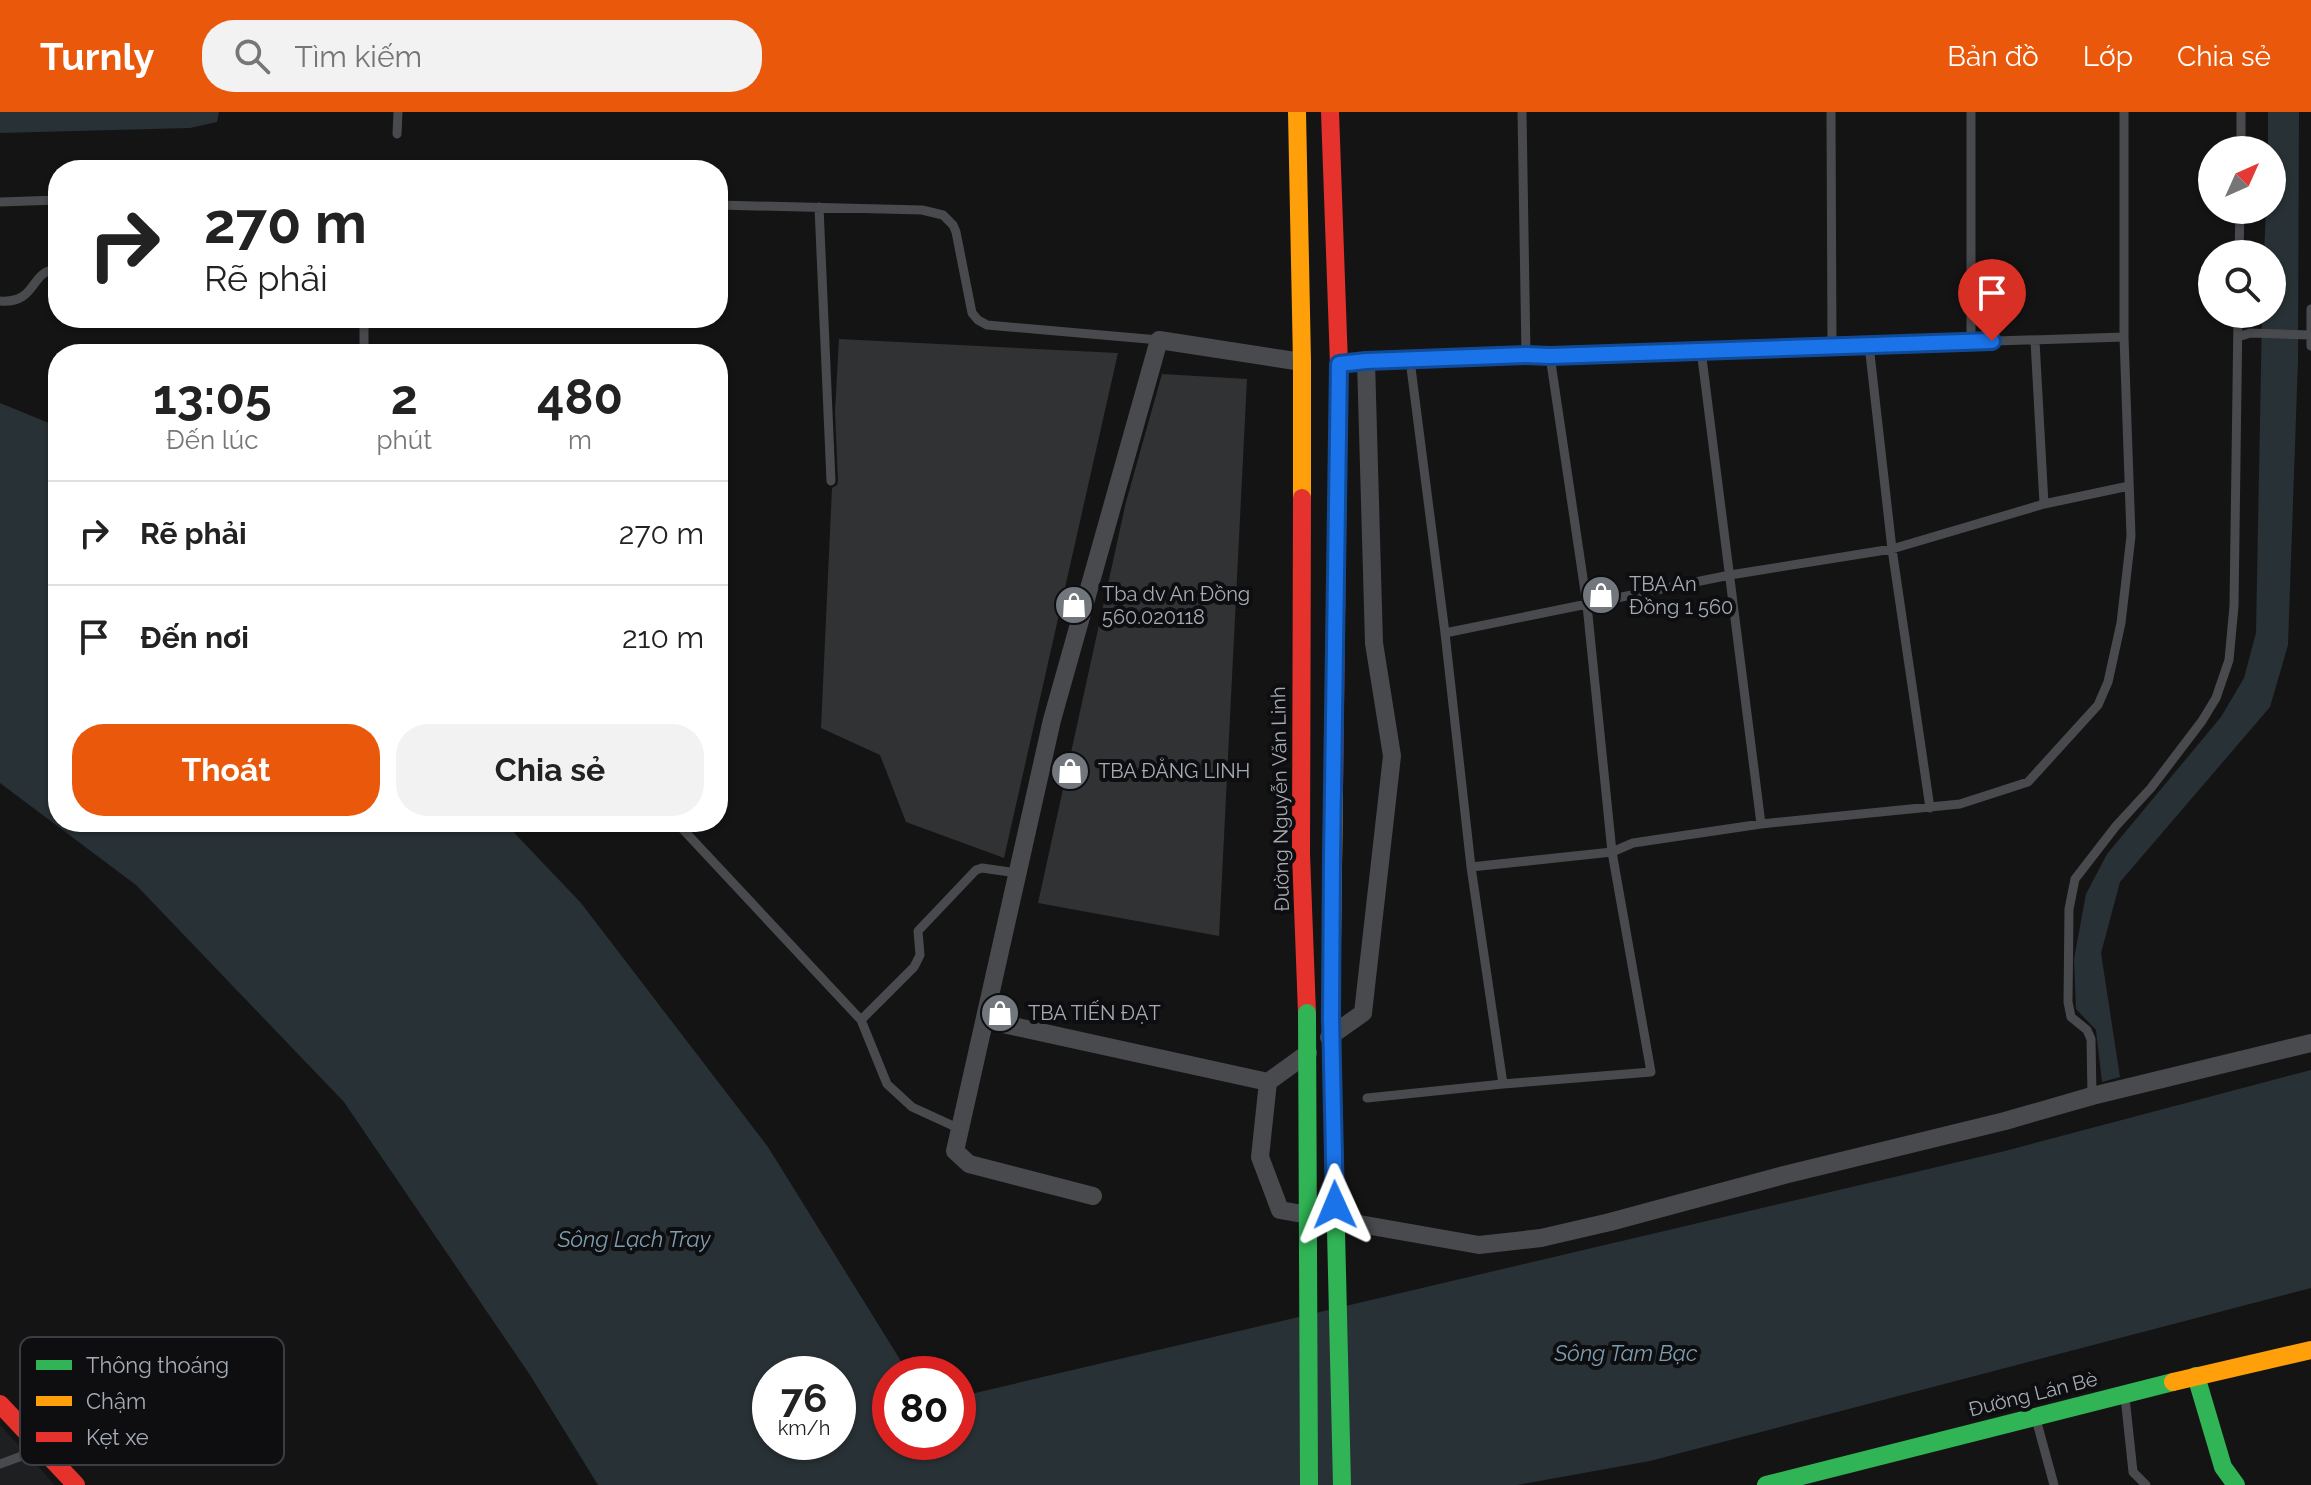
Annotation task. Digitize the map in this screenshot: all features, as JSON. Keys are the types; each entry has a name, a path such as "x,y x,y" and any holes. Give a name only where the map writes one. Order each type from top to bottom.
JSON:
{"main road":[{"name":"Đường Nguyễn Văn Linh","path":"1297,112 1302,362 1301,854 1307,1013 1309,1485"},
{"path":"1330,112 1339,364 1331,1018 1342,1485"},
{"name":"Đường Lán Bè","path":"1766,1485 1806,1480 2035,1416 2311,1350"},
{"path":"2196,1376 2223,1467 2236,1485"},
{"path":"0,1404 20,1425"},
{"path":"57,1465 76,1485"}],"street":[{"path":"1093,1196 969,1164 955,1151 1052,720 1159,340 1302,362"},
{"path":"1366,361 1374,643 1392,756 1363,1013 1268,1082 1260,1157 1280,1210 1479,1245 1541,1238 2311,1043"},
{"path":"985,1020 1268,1082"}],"lane":[{"path":"397,134 398,112"},
{"path":"1522,112 1526,355"},
{"path":"1831,112 1832,346"},
{"path":"1971,112 1971,342"},
{"path":"1471,867 1612,852 1633,843 1761,824 1960,804 2028,782 2098,705 2108,682 2121,623 2131,536 2124,337 2124,112"},
{"path":"2241,112 2241,136"},
{"path":"0,202 48,200"},
{"path":"728,205 922,210 943,215 956,232 972,313 978,320 987,325 1159,340"},
{"path":"819,207 831,481"},
{"path":"0,301 11,302 24,297 41,274 48,270"},
{"path":"2238,337 2250,333 2308,339 2311,309"},
{"path":"2092,1096 2091,1039 2087,1030 2071,1017 2068,1002 2069,909 2075,879 2202,721 2216,698 2229,660 2234,606 2238,328"},
{"path":"1339,364 1526,355 2124,337"},
{"path":"2035,341 2044,504"},
{"path":"1869,345 1892,549 1930,808"},
{"path":"1701,350 1761,824"},
{"path":"1367,1098 1651,1072 1612,852 1587,605 1550,356"},
{"path":"1410,360 1471,867 1503,1084"},
{"path":"1445,633 1730,575 1892,549 2044,504 2129,486"},
{"path":"685,832 861,1020 887,1084 912,1107 960,1129"},
{"path":"861,1020 914,967 920,955 918,931 976,870 982,868 1017,873"},
{"path":"2125,1393 2133,1472 2146,1485"},
{"path":"2035,1416 2054,1485"},
{"path":"0,1464 20,1457"}],"shaded area":[{"path":"0,1425 20,1447 20,1465 37,1465 54,1485 0,1485"}],"water":[{"path":"0,112 219,112 217,122 190,128 0,133"},
{"path":"2268,112 2299,112 2298,360 2288,645 2270,707 2120,882 2101,953 2120,1077 2102,1082 2096,1030 2076,1009 2074,959 2086,894 2107,854 2221,717 2244,678 2256,633 2262,328 2286,328 2286,240 2265,240 2265,224 2286,224 2286,136 2268,136"},
{"path":"0,403 48,423 48,819 0,783"},
{"path":"65,832 514,832 581,903 768,1147 898,1356 872,1356 872,1460 976,1460 976,1393 2005,1151 2311,1070 2311,1288 1650,1461 1517,1485 598,1485 530,1375 344,1102 136,885"}],"building":[{"path":"839,339 1118,353 1004,858 906,822 880,755 821,728 832,488 838,481 835,411"},
{"path":"1162,374 1247,379 1219,936 1038,903 1126,502"}],"traffic: fast":[{"path":"1307,1013 1309,1485"},
{"path":"1331,1018 1342,1485"},
{"path":"2196,1376 2223,1467 2236,1485"},
{"path":"1766,1485 2173,1382"}],"traffic: slow":[{"path":"1297,112 1302,498"},
{"path":"1331,1018 1334,791"},
{"path":"2173,1382 2311,1350"}],"traffic: jam":[{"path":"1330,112 1339,364 1334,791"},
{"path":"1302,498 1301,854 1307,1013"},
{"path":"0,1404 20,1425"},
{"path":"57,1465 76,1485"}],"place":[{"name":"TBA An Đồng 1 560","path":"1601,595"},
{"name":"Tba dv An Đồng 560.020118","path":"1074,605"},
{"name":"TBA ĐĂNG LINH","path":"1070,771"},
{"name":"TBA TIẾN ĐẠT","path":"1000,1013"}],"route":[{"path":"1335,1205 1331,1018 1339,364 1526,355 1992,341"}],"water label":[{"name":"Sông Lạch Tray","path":"634,1239"},
{"name":"Sông Tam Bạc","path":"1626,1353"}]}
